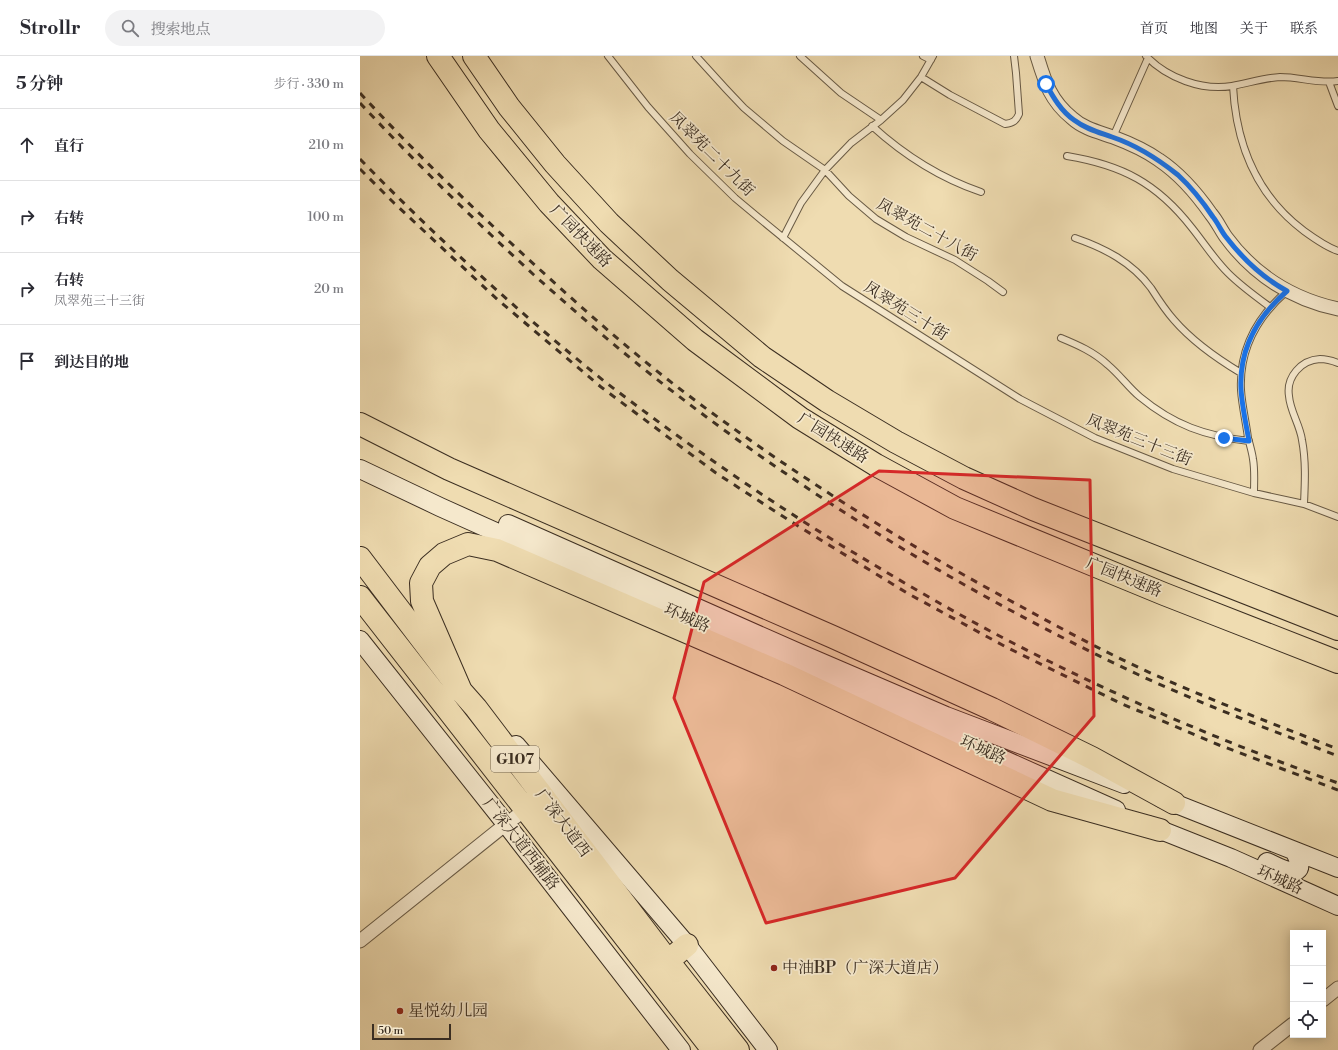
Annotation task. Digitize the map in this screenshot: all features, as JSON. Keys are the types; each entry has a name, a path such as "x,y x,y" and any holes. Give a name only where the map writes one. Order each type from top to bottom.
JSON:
{"highway":[{"name":"广园快速路","path":"438,56 489,130 549,203 602,259 695,340 800,418 876,465 955,508 1164,594 1338,662"},
{"name":"广园快速路","path":"474,56 509,107 556,164 609,223 670,280 762,357 827,401 896,442 964,478 1041,512 1338,629"},
{"path":"360,424 449,468 834,637 992,709 1092,758 1174,803"},
{"path":"461,691 422,601 421,583 430,566 444,554 468,544 497,550 784,674 1052,800 1160,830"},
{"name":"广深大道西","path":"360,558 461,691 476,708 668,962 738,1050"},
{"name":"广深大道西","path":"360,597 713,1050"},
{"path":"668,962 687,945"}],"main road":[{"path":"360,456 632,586"},
{"path":"360,469 440,507 632,586"},
{"name":"环城路","path":"632,586 799,653 946,716 1174,803 1338,868"},
{"name":"环城路","path":"632,586 1160,830 1231,858 1338,906"},
{"name":"广深大道西辅路","path":"360,640 506,824 681,1050"},
{"path":"476,708 488,716 509,737 687,945 768,1050"},
{"path":"1231,858 1260,859 1289,871 1294,871 1299,868 1300,864 1294,851"}],"street":[{"path":"1037,56 1046,84 1057,103 1072,119 1091,130 1113,137 1136,147 1159,160 1179,176 1197,195 1225,236 1258,272 1300,298 1323,306 1338,309"},
{"path":"360,941 525,810"},
{"path":"1326,998 1338,988"},
{"path":"1260,1050 1290,1026"}],"lane":[{"name":"凤翠苑二十九街","path":"608,56 648,107 690,154 735,198 783,238"},
{"name":"凤翠苑二十八街","path":"696,56 726,90 763,125 788,145 824,170 849,196 876,219 906,237 955,260 988,281 1002,292"},
{"path":"800,56 841,93 881,120"},
{"path":"783,238 801,203 824,170 851,143 881,120 903,100 921,77 932,58 923,56"},
{"path":"921,77 950,95 1005,124 1011,123 1016,120 1019,114 1014,56"},
{"path":"1113,137 1147,57 1163,70 1181,79 1200,85 1220,87 1233,86 1265,78 1281,77 1329,82 1338,81"},
{"path":"1329,82 1338,106"},
{"path":"1233,86 1234,108 1240,137 1254,172 1266,192 1280,209 1297,225 1315,239 1338,251"},
{"path":"872,126 896,148 923,166 951,181 981,192"},
{"path":"1067,156 1091,160 1115,167 1138,178 1159,192 1177,209 1227,272 1248,291 1270,307"},
{"name":"凤翠苑三十街","path":"783,238 842,286 1020,399"},
{"path":"1075,238 1097,245 1117,256 1134,270 1150,287 1162,306 1185,332 1212,355 1241,373"},
{"path":"1254,493 1254,464 1241,390 1241,373 1251,335 1270,307 1287,291"},
{"name":"凤翠苑三十三街","path":"1061,338 1095,354 1139,396 1158,411 1179,423 1201,432 1224,438 1249,441"},
{"path":"1304,504 1306,471 1302,439 1288,397 1289,386 1293,375 1300,367 1310,361 1320,359 1338,363"},
{"name":"凤翠苑三十三街","path":"1020,399 1095,438 1173,470 1254,493 1304,504 1338,517"}],"highlighted area":[{"path":"879,471 1090,480 1094,716 955,878 766,923 674,698 704,582"}],"railway":[{"path":"360,93 476,210 580,306 680,389 762,449 890,532 978,583 1098,648 1192,691 1338,749"},
{"path":"360,103 467,212 534,275 622,351 730,434 842,511 958,581 1078,645 1188,697 1338,756"},
{"path":"360,159 448,246 572,355 683,439 798,518 926,596 988,630 1089,681 1212,735 1338,783"},
{"path":"360,169 394,203 498,300 601,387 716,473 790,521 907,593 1006,647 1120,703 1219,745 1338,790"}],"place":[{"name":"中油BP（广深大道店）","path":"774,968"},
{"name":"星悦幼儿园","path":"400,1011"}],"route":[{"path":"1046,84 1057,103 1072,119 1091,130 1113,137 1136,147 1159,160 1179,176 1197,195 1225,236 1241,255 1258,272 1287,291 1273,304 1261,319 1251,335 1245,354 1241,373 1241,390 1249,441 1224,438"}]}
